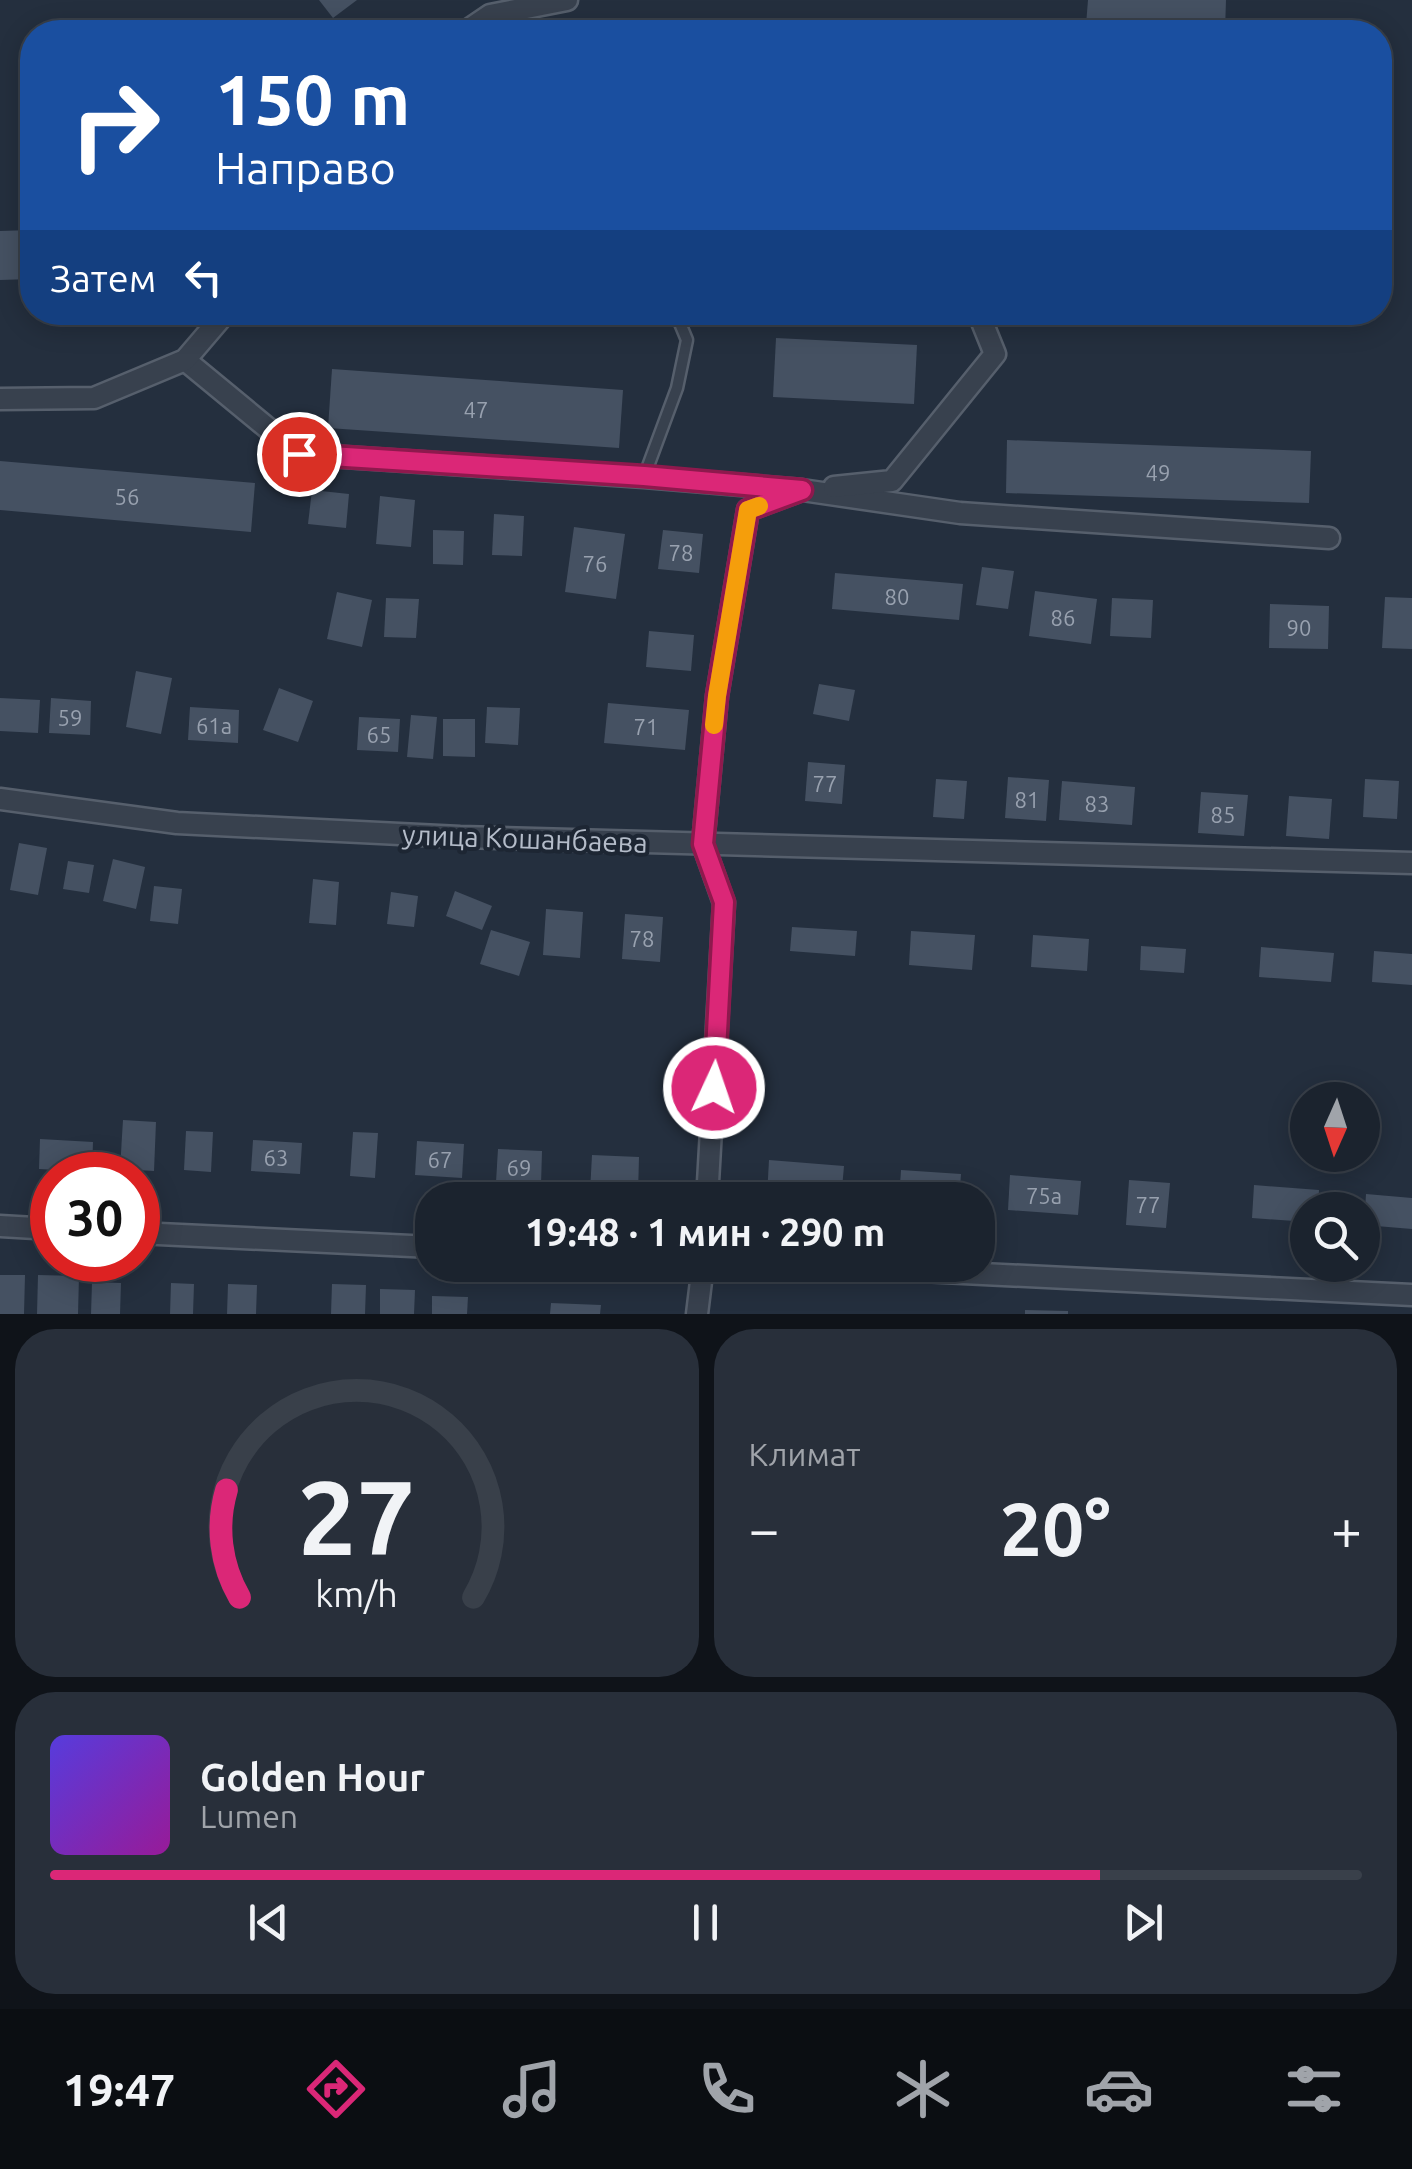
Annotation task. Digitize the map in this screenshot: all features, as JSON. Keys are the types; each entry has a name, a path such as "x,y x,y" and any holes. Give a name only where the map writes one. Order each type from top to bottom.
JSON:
{"street":[{"path":"483,20 490,15 567,0"},
{"path":"0,398 94,398 185,360 215,325"},
{"path":"709,1182 724,902 703,844 717,696 748,510 802,490 892,481 995,354 983,325"},
{"path":"185,360 299,454 644,476 802,490 960,513 1329,538"},
{"name":"улица Кошанбаева","path":"0,799 177,823 460,837 1412,863"},
{"path":"0,1226 30,1228"},
{"path":"160,1234 415,1246"},
{"path":"995,1275 1412,1295"},
{"path":"697,1314 702,1282"}],"lane":[{"path":"644,476 677,388 687,340 681,325"}],"building":[{"path":"319,0 357,0 333,18"},
{"path":"1088,0 1226,0 1225,20 1086,20"},
{"path":"20,230 20,279 0,280 0,231"},
{"path":"776,338 917,345 914,404 773,397"},
{"path":"332,369 623,390 619,448 328,428"},
{"path":"1007,440 1311,451 1309,503 1006,493"},
{"path":"0,461 255,483 251,532 0,510"},
{"path":"312,490 349,494 346,528 308,524"},
{"path":"380,496 415,500 411,547 376,544"},
{"path":"494,514 524,516 522,556 492,555"},
{"path":"574,527 625,534 616,599 565,592"},
{"path":"433,530 464,531 463,565 433,564"},
{"path":"663,530 703,534 699,573 658,569"},
{"path":"982,567 1014,571 1008,609 976,605"},
{"path":"835,573 963,584 959,620 832,609"},
{"path":"1035,591 1097,599 1091,644 1029,636"},
{"path":"337,592 372,600 362,647 327,639"},
{"path":"1385,597 1412,598 1412,649 1382,648"},
{"path":"386,598 419,599 416,638 384,637"},
{"path":"1112,598 1153,600 1151,638 1110,636"},
{"path":"1270,604 1329,606 1328,649 1269,648"},
{"path":"649,631 694,635 691,671 646,667"},
{"path":"136,671 172,678 161,734 126,727"},
{"path":"819,684 855,690 849,721 813,714"},
{"path":"279,688 313,701 298,742 263,730"},
{"path":"0,698 40,700 38,733 0,731"},
{"path":"51,698 91,701 90,735 49,733"},
{"path":"608,703 689,710 685,750 604,743"},
{"path":"190,707 239,710 238,743 188,740"},
{"path":"487,707 520,708 518,745 485,743"},
{"path":"411,715 437,717 433,759 407,757"},
{"path":"359,717 400,719 398,752 357,750"},
{"path":"443,719 475,719 475,757 443,756"},
{"path":"808,762 845,765 842,804 805,801"},
{"path":"1008,777 1049,780 1046,821 1005,818"},
{"path":"936,779 967,781 964,819 933,817"},
{"path":"1365,779 1399,781 1397,819 1363,817"},
{"path":"1062,781 1135,787 1132,825 1059,820"},
{"path":"1201,792 1248,795 1244,836 1198,833"},
{"path":"1289,796 1332,799 1329,839 1286,836"},
{"path":"19,843 47,848 38,895 10,890"},
{"path":"113,859 145,867 136,909 103,901"},
{"path":"68,861 94,865 89,893 63,889"},
{"path":"313,879 339,882 336,925 309,923"},
{"path":"154,886 182,889 178,924 150,921"},
{"path":"455,891 492,906 482,930 446,916"},
{"path":"391,892 418,896 414,927 387,924"},
{"path":"546,909 583,912 580,958 543,955"},
{"path":"625,914 663,917 660,962 622,959"},
{"path":"792,927 857,931 855,956 790,951"},
{"path":"491,930 530,942 519,976 480,964"},
{"path":"911,931 975,935 972,970 909,965"},
{"path":"1033,935 1089,939 1087,971 1031,967"},
{"path":"1141,946 1186,949 1184,973 1140,970"},
{"path":"1261,947 1334,953 1331,982 1259,977"},
{"path":"1374,951 1412,954 1412,985 1372,982"},
{"path":"123,1120 156,1122 155,1152 121,1152"},
{"path":"186,1131 213,1132 211,1172 184,1170"},
{"path":"353,1132 378,1133 375,1178 350,1176"},
{"path":"40,1139 93,1142 93,1152 40,1152"},
{"path":"253,1140 302,1143 300,1174 251,1171"},
{"path":"417,1141 464,1144 462,1178 415,1175"},
{"path":"498,1149 542,1151 541,1182 496,1182"},
{"path":"592,1155 639,1157 638,1182 591,1182"},
{"path":"769,1160 844,1166 843,1182 768,1182"},
{"path":"901,1170 961,1174 960,1182 900,1182"},
{"path":"1010,1175 1081,1181 1078,1215 1008,1210"},
{"path":"1129,1180 1170,1183 1166,1228 1126,1225"},
{"path":"1254,1185 1319,1190 1290,1192 1290,1221 1252,1218"},
{"path":"1380,1195 1412,1198 1412,1229 1380,1226"},
{"path":"0,1275 25,1275 24,1314 0,1314"},
{"path":"38,1282 79,1282 78,1314 37,1314"},
{"path":"92,1282 121,1283 120,1314 91,1314"},
{"path":"171,1283 194,1284 193,1314 170,1314"},
{"path":"228,1284 257,1285 256,1314 227,1314"},
{"path":"332,1284 366,1285 365,1314 331,1314"},
{"path":"380,1289 415,1290 414,1314 380,1314"},
{"path":"432,1296 468,1297 467,1314 432,1314"},
{"path":"551,1303 601,1305 600,1314 550,1314"},
{"path":"1025,1310 1068,1311 1068,1314 1025,1314"}],"slow traffic":[{"path":"714,725 748,510 759,506"}],"route":[{"path":"299,454 802,490 748,510 717,696 703,844 724,902 714,1088"}]}
